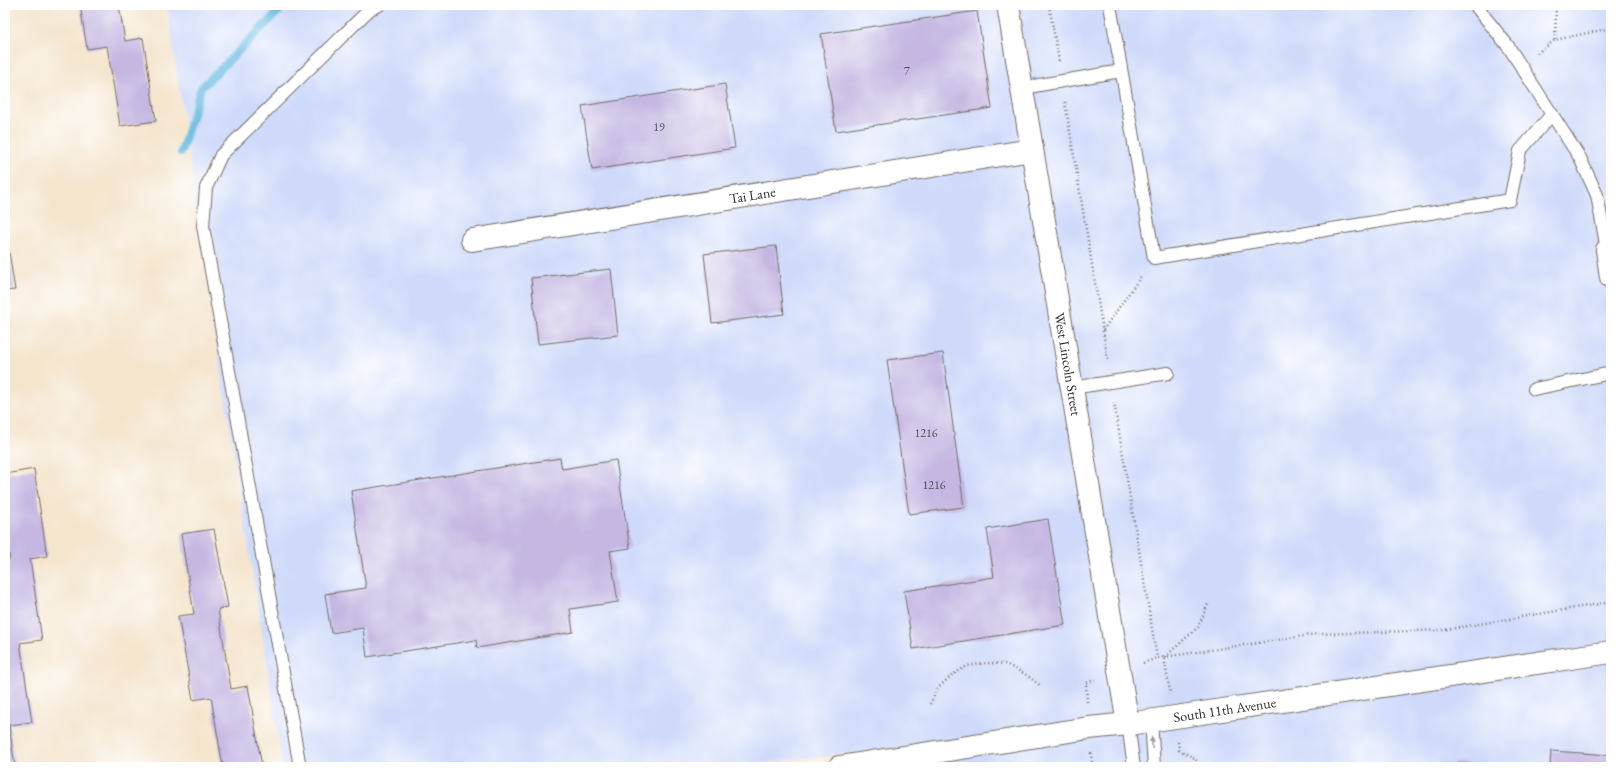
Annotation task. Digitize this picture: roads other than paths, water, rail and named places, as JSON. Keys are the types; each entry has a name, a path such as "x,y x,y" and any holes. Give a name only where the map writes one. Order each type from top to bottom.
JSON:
{"street":[{"name":"West Lincoln Street","path":"1008,5 1128,724"},
{"name":"Tai Lane","path":"472,240 1032,150"},
{"path":"1609,250 1611,277"},
{"name":"South 11th Avenue","path":"839,767 1089,728 1128,724 1611,652"}],"lane":[{"path":"300,767 203,226 206,188 221,155 370,9 379,5"},
{"path":"1110,5 1154,258 1510,200 1520,151 1552,114"},
{"path":"1477,6 1508,46 1580,158 1598,195 1609,250"},
{"path":"1022,88 1121,70"},
{"path":"1072,388 1168,373"},
{"path":"1534,389 1611,373"},
{"path":"1151,720 1154,767"},
{"path":"1128,724 1134,767"}],"waterway":[{"path":"181,152 201,88 285,5"}]}
